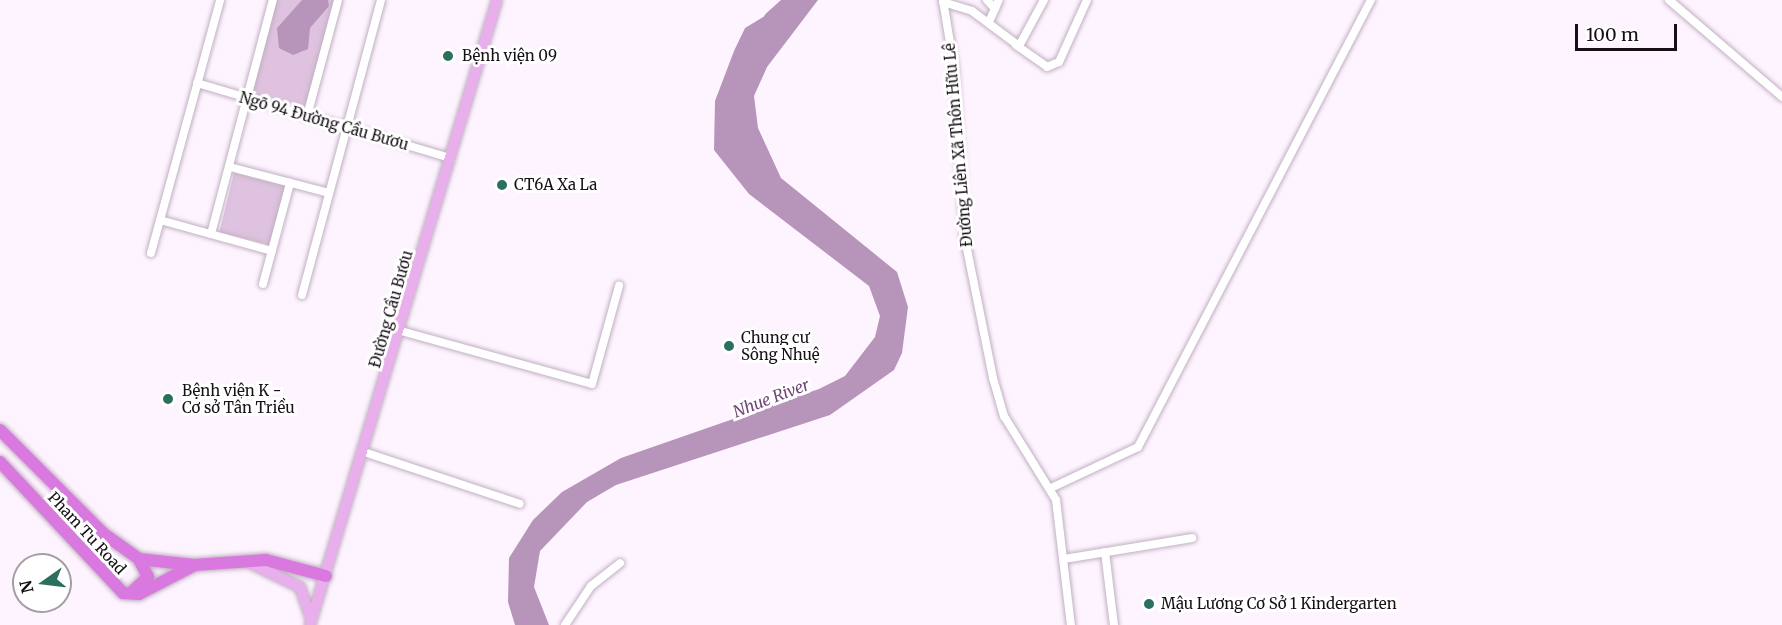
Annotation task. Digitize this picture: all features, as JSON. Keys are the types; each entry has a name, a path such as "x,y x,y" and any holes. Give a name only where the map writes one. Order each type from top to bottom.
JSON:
{"highway":[{"name":"Pham Tu Road","path":"0,430 104,534 139,559 194,565 248,562 297,565 326,576"},
{"name":"Pham Tu Road","path":"0,462 127,594 139,594 194,565"},
{"path":"127,594 148,577 139,559"}],"main road":[{"name":"Đường Cầu Bươu","path":"310,625 401,331 497,0"},
{"path":"248,562 300,587 310,605 310,625"}],"street":[{"path":"151,253 220,0"},
{"path":"210,234 230,167 273,0"},
{"path":"307,116 338,0"},
{"path":"302,295 381,0"},
{"path":"987,0 997,4 989,22"},
{"path":"1016,45 1025,43 1044,0"},
{"path":"943,1 989,22 1030,60 1047,67 1059,62 1087,0"},
{"path":"1071,625 1064,559 1051,488 1138,447 1371,0"},
{"path":"1669,0 1782,97"},
{"name":"Đường Liên Xã Thôn Hữu Lê","path":"943,1 954,67 965,239 993,378 1004,416 1051,488"},
{"name":"Ngõ 94 Đường Cầu Bươu","path":"197,83 451,158"},
{"path":"230,167 329,193"},
{"path":"263,284 290,183"},
{"path":"160,220 272,251"},
{"path":"401,331 592,384 619,286"},
{"path":"364,452 520,504"},
{"path":"1064,559 1192,538"},
{"path":"1105,552 1114,625"},
{"path":"565,625 591,586 620,563"}],"shaded area":[{"path":"276,0 335,0 305,109 252,95"},
{"path":"302,0 328,0 329,6 310,28 308,49 293,55 279,48 277,28"},
{"path":"791,0 818,0 767,67 754,96 758,128 781,178 897,272 908,307 902,353 894,370 830,415 616,485 587,502 540,551 534,587 549,625 515,625 508,602 509,558 533,520 562,492 621,458 819,389 845,376 875,337 880,316 869,286 749,194 714,150 715,101 745,28"},
{"path":"234,173 286,186 272,245 219,232"}],"waterway":[{"name":"Nhue River","path":"770,18 790,0"}],"place":[{"name":"Bệnh viện 09","path":"448,56"},
{"name":"CT6A Xa La","path":"502,185"},
{"name":"Chung cư Sông Nhuệ","path":"729,346"},
{"name":"Bệnh viện K - Cơ sở Tân Triều","path":"168,399"},
{"name":"Mậu Lương Cơ Sở 1 Kindergarten","path":"1149,604"}]}
